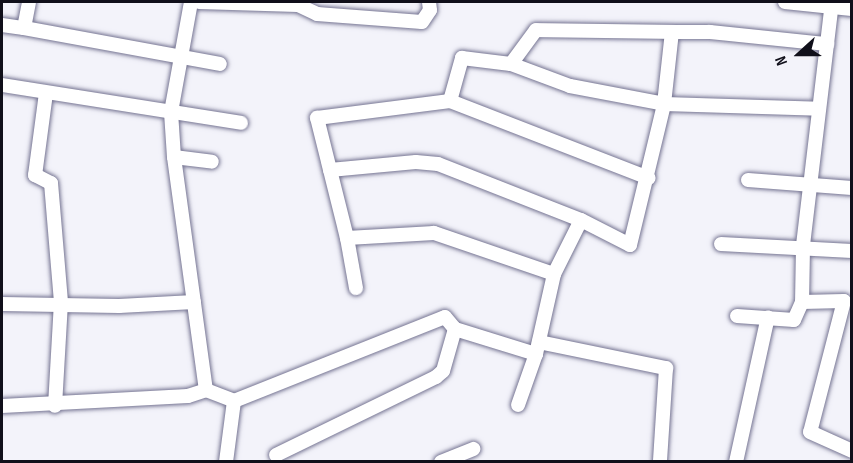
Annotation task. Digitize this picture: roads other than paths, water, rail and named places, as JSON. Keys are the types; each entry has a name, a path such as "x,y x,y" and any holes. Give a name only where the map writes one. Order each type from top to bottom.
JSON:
{"street":[{"path":"24,28 29,2"},
{"path":"191,2 179,56 171,112 174,157 206,390"},
{"path":"199,2 299,3 317,14 422,22 429,10 429,2"},
{"path":"785,2 832,4 852,9"},
{"path":"737,316 794,320 802,302 802,247 832,4"},
{"path":"2,25 220,64"},
{"path":"511,64 536,30 710,32 827,44"},
{"path":"330,170 416,162 438,164 581,220 630,245 649,178 664,104 672,32"},
{"path":"450,101 462,58 511,64 570,86 664,104 819,109"},
{"path":"2,85 241,123"},
{"path":"46,93 35,175 51,183 60,305 55,406"},
{"path":"356,288 347,237 317,118 450,101 649,178"},
{"path":"174,157 212,162"},
{"path":"748,180 852,188"},
{"path":"518,405 538,348 554,274 581,220"},
{"path":"347,237 434,233 554,274"},
{"path":"721,244 852,250"},
{"path":"802,302 844,301 810,432 852,451"},
{"path":"2,303 60,305 194,302"},
{"path":"2,406 55,406 188,396 206,390 234,401 445,317 455,328 538,348 666,368 660,462"},
{"path":"736,462 768,317"},
{"path":"276,455 436,377 443,371 455,328"},
{"path":"226,462 234,401"},
{"path":"441,462 474,449"}]}
